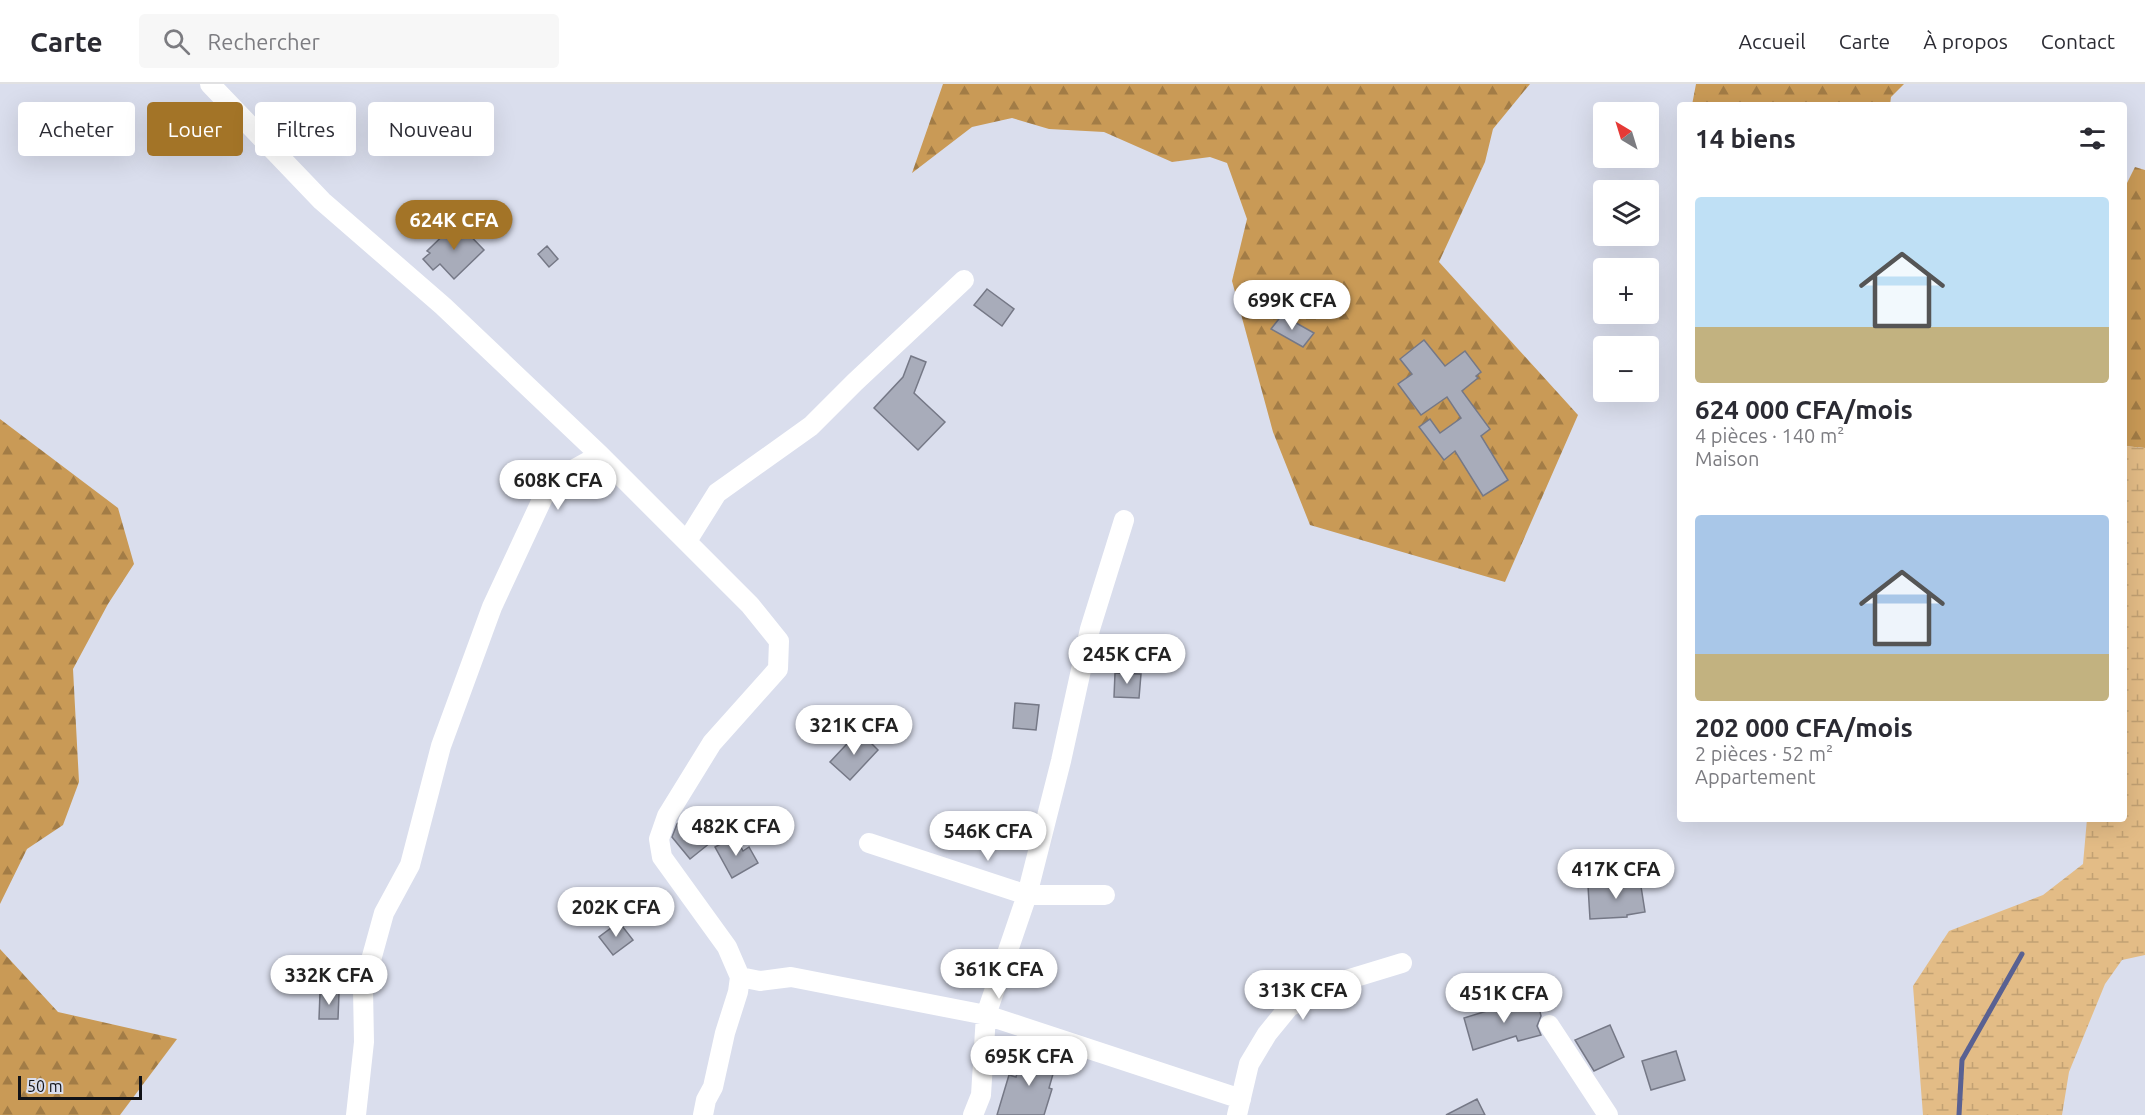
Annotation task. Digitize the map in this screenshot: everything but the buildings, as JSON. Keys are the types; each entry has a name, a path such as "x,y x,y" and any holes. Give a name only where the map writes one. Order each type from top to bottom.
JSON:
{"street":[{"path":"210,84 322,201 443,306 600,454 750,605 779,641 778,669 712,743 667,816 659,839 662,857 727,948 740,977 713,1087 706,1100 703,1115"},
{"path":"687,542 717,493 811,426 964,280"},
{"path":"356,1115 364,1042 363,989 384,913 410,865 441,746 492,607 546,491 571,471 600,454"},
{"path":"973,1115 981,1095 986,1015 1027,895 1061,761 1090,629 1124,519"},
{"path":"869,843 1027,895 1105,895"},
{"path":"740,977 760,981 791,977 986,1015 1239,1107 1249,1064 1267,1034 1289,1007 1333,984 1402,963"},
{"path":"1549,1025 1608,1115"}],"green space":[{"path":"943,84 1530,84 1493,129 1485,162 1439,262 1578,415 1505,582 1310,525 1273,432 1232,281 1247,219 1227,163 1210,157 1172,162 1104,132 1049,129 1012,118 972,127 912,173"},
{"path":"1696,84 1904,84 1891,97 1890,102 1693,102"},
{"path":"2135,167 2145,170 2145,448 2127,446 2127,183"},
{"path":"0,419 118,508 134,564 108,604 73,669 79,782 63,825 27,849 0,904"},
{"path":"2127,446 2145,448 2145,955 2122,960 2105,984 2069,1072 2062,1115 1923,1115 1913,986 1949,931 2043,895 2083,864 2087,822 2127,822"},
{"path":"0,949 58,1012 177,1039 120,1115 0,1115"}],"waterway":[{"path":"1959,1115 1962,1060 2022,954"}]}
